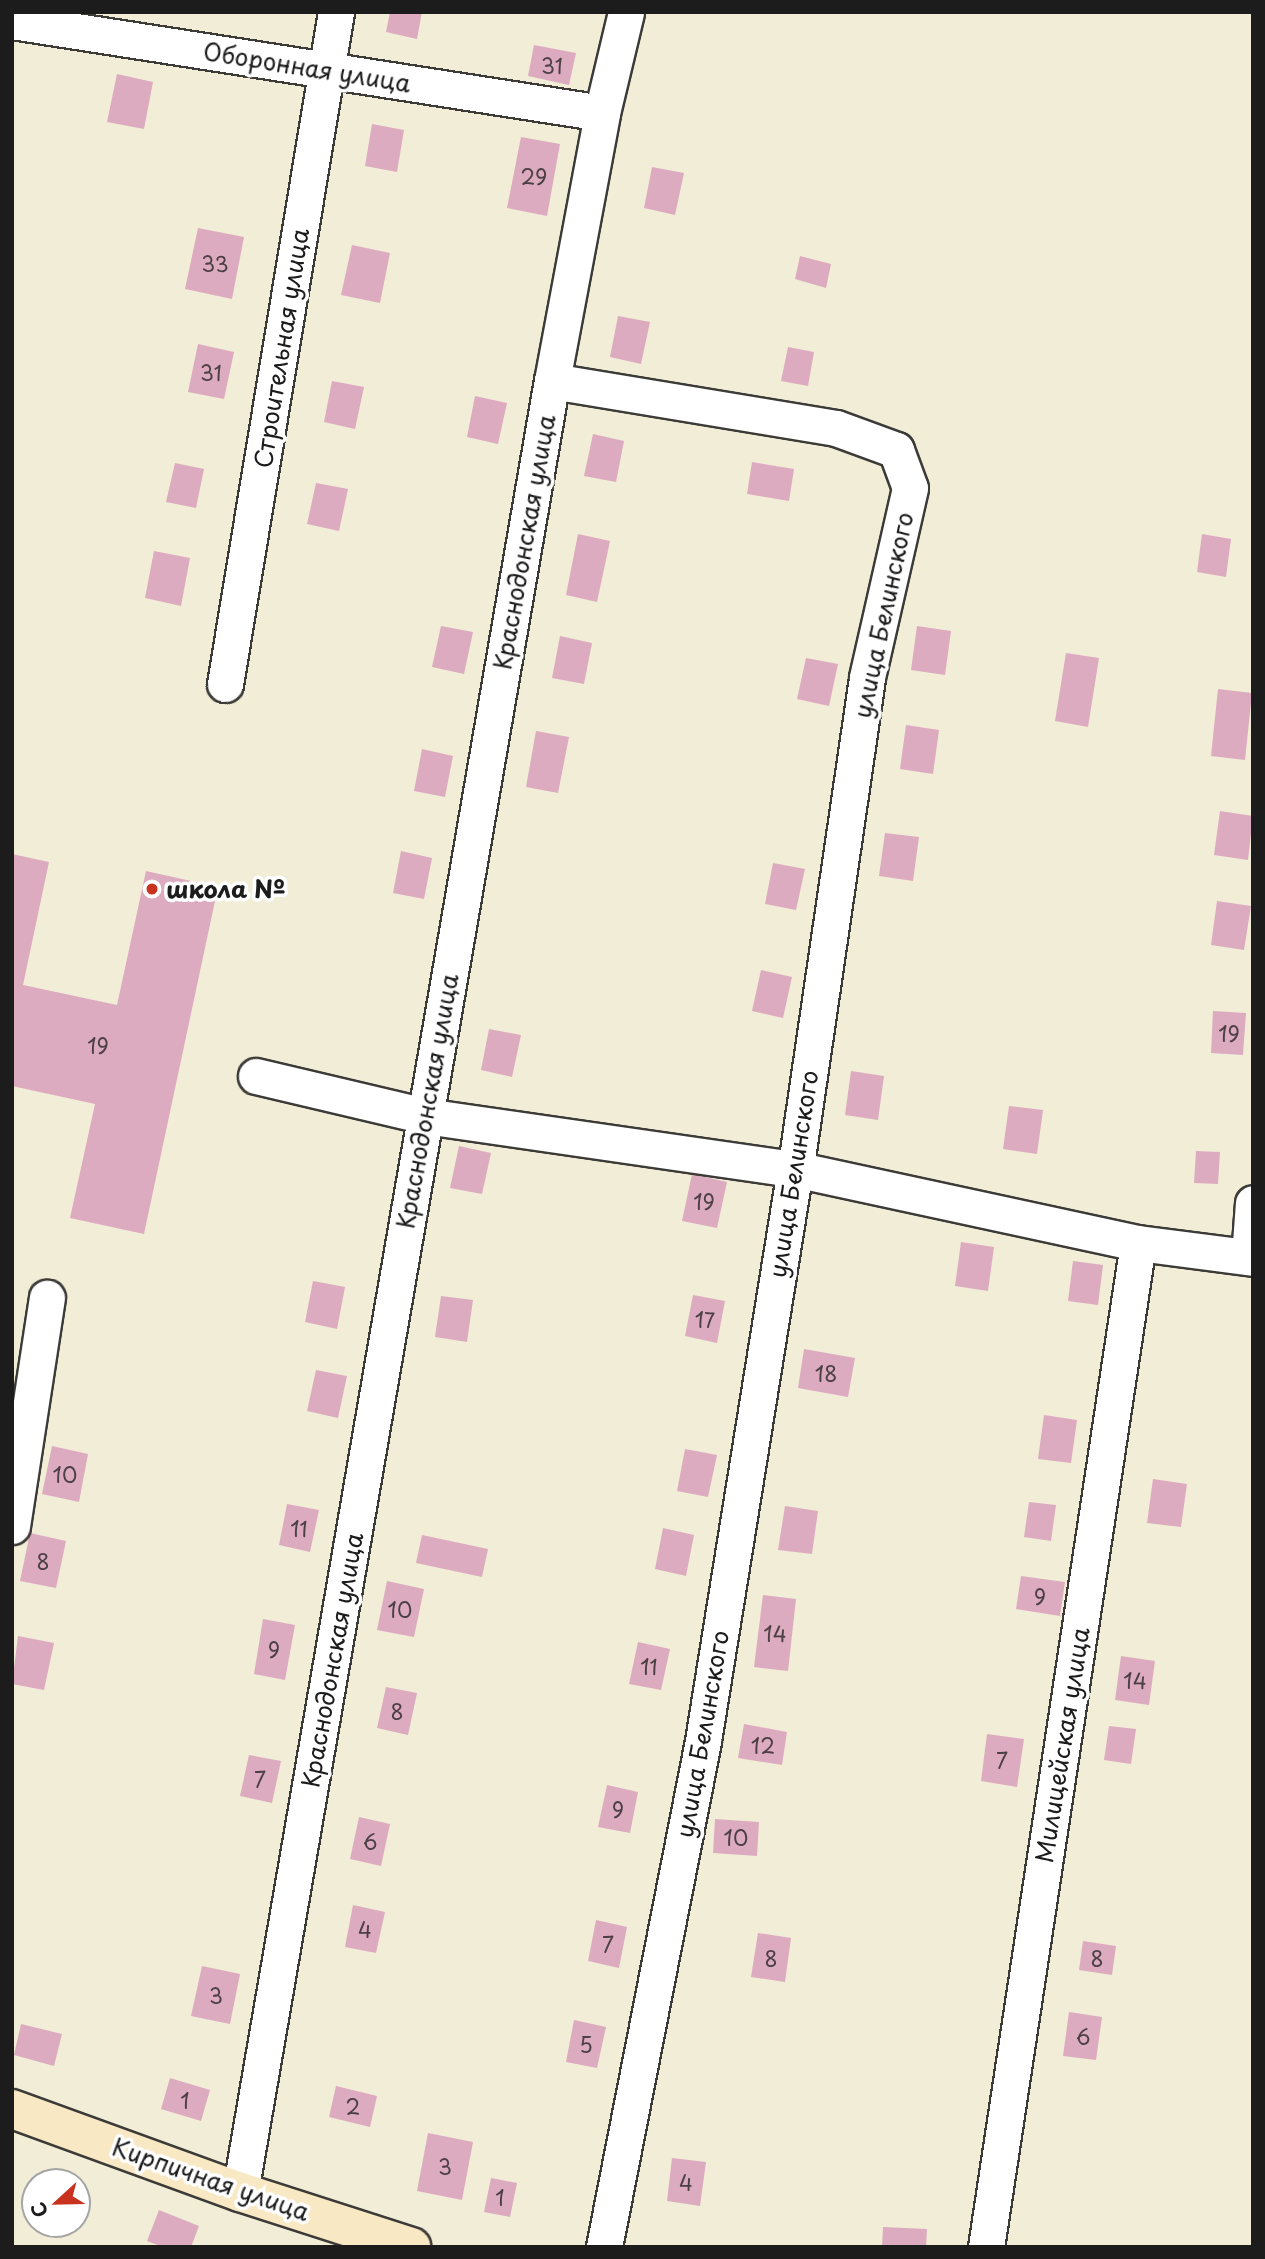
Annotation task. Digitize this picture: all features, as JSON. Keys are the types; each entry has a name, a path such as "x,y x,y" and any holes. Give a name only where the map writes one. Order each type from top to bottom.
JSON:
{"street":[{"name":"Строительная улица","path":"225,684 337,12"},
{"name":"Краснодонская улица","path":"240,2192 552,381 602,113 626,12"},
{"name":"Оборонная улица","path":"12,21 602,113"},
{"name":"улица Белинского","path":"552,381 835,428 896,450 910,488 867,678 795,1169 703,1741 604,2247"},
{"path":"256,1076 425,1116 795,1169 1138,1242 1251,1257 1253,1203"},
{"name":"Милицейская улица","path":"986,2247 1138,1242"},
{"path":"12,1526 47,1298"},
{"name":"Кирпичная улица","path":"12,2109 240,2192 411,2247"}],"building":[{"path":"390,12 422,12 417,39 386,32"},
{"path":"534,45 576,53 569,85 528,76"},
{"path":"117,74 153,82 144,129 107,122"},
{"path":"372,124 404,130 397,172 365,166"},
{"path":"521,137 560,144 547,216 507,208"},
{"path":"652,167 684,173 675,215 644,208"},
{"path":"198,228 244,237 232,299 185,289"},
{"path":"352,245 390,253 380,303 341,295"},
{"path":"800,256 831,264 826,288 795,279"},
{"path":"618,316 650,322 641,364 610,357"},
{"path":"198,344 234,352 224,399 188,392"},
{"path":"788,347 814,352 808,386 781,381"},
{"path":"332,381 364,387 355,429 324,422"},
{"path":"475,396 507,403 498,444 467,437"},
{"path":"593,434 624,441 616,482 584,476"},
{"path":"752,462 794,469 789,501 747,494"},
{"path":"175,463 204,469 196,508 166,502"},
{"path":"316,483 348,489 339,531 307,524"},
{"path":"578,534 610,541 597,602 566,595"},
{"path":"1202,534 1231,539 1226,577 1197,572"},
{"path":"154,551 190,558 181,606 145,598"},
{"path":"441,626 473,632 464,674 432,667"},
{"path":"917,626 951,631 945,675 911,670"},
{"path":"560,636 592,643 584,684 552,678"},
{"path":"1066,653 1099,658 1088,727 1055,721"},
{"path":"806,658 838,664 829,706 797,699"},
{"path":"1218,689 1252,693 1245,760 1211,756"},
{"path":"906,725 939,730 933,774 900,769"},
{"path":"536,731 569,737 558,793 526,787"},
{"path":"422,749 453,756 445,797 414,791"},
{"path":"1220,811 1253,816 1248,860 1214,855"},
{"path":"885,833 919,837 913,881 879,876"},
{"path":"401,851 432,858 424,899 393,893"},
{"path":"12,854 49,862 23,985 117,1005 146,871 218,887 144,1234 70,1218 95,1104 12,1086"},
{"path":"773,863 805,869 796,910 765,904"},
{"path":"1217,901 1251,906 1244,950 1211,945"},
{"path":"761,970 792,977 783,1018 752,1011"},
{"path":"1213,1011 1246,1013 1243,1055 1211,1053"},
{"path":"489,1029 521,1035 512,1077 481,1070"},
{"path":"851,1071 884,1076 878,1120 845,1115"},
{"path":"1009,1106 1043,1110 1037,1154 1003,1149"},
{"path":"459,1146 491,1153 482,1194 450,1188"},
{"path":"1196,1151 1220,1152 1218,1184 1194,1183"},
{"path":"692,1174 727,1182 717,1228 682,1221"},
{"path":"961,1242 994,1247 988,1291 955,1286"},
{"path":"1073,1261 1103,1265 1098,1305 1068,1301"},
{"path":"313,1281 345,1287 337,1329 305,1322"},
{"path":"693,1295 725,1301 717,1343 685,1336"},
{"path":"441,1296 473,1300 467,1342 435,1337"},
{"path":"804,1349 855,1358 848,1397 798,1388"},
{"path":"316,1370 347,1376 338,1418 307,1411"},
{"path":"1044,1415 1077,1420 1071,1463 1038,1459"},
{"path":"52,1446 88,1454 79,1502 42,1494"},
{"path":"685,1449 717,1455 708,1497 677,1491"},
{"path":"1153,1479 1187,1484 1181,1527 1147,1523"},
{"path":"1029,1502 1056,1505 1051,1541 1024,1537"},
{"path":"287,1504 319,1510 310,1552 279,1545"},
{"path":"785,1506 818,1511 812,1554 778,1550"},
{"path":"663,1528 694,1535 686,1576 655,1569"},
{"path":"30,1533 66,1541 56,1588 20,1581"},
{"path":"422,1535 488,1549 482,1577 416,1563"},
{"path":"1021,1576 1065,1582 1060,1616 1016,1609"},
{"path":"387,1581 424,1589 414,1637 377,1630"},
{"path":"763,1595 796,1599 788,1671 754,1667"},
{"path":"263,1619 295,1625 285,1680 254,1674"},
{"path":"18,1636 54,1643 44,1690 12,1684"},
{"path":"638,1642 670,1649 661,1690 629,1684"},
{"path":"1121,1656 1155,1661 1149,1705 1115,1700"},
{"path":"386,1687 417,1693 408,1735 377,1728"},
{"path":"744,1724 787,1732 782,1765 738,1758"},
{"path":"1109,1726 1136,1729 1131,1764 1104,1760"},
{"path":"987,1734 1024,1739 1017,1787 981,1781"},
{"path":"249,1755 281,1761 272,1803 240,1796"},
{"path":"607,1785 638,1792 630,1833 598,1827"},
{"path":"359,1817 390,1824 381,1866 350,1859"},
{"path":"715,1819 759,1822 757,1856 713,1853"},
{"path":"353,1905 385,1912 376,1953 345,1947"},
{"path":"596,1920 627,1927 619,1968 588,1961"},
{"path":"758,1933 791,1938 785,1982 751,1977"},
{"path":"1083,1941 1116,1946 1112,1975 1079,1970"},
{"path":"202,1966 240,1974 230,2024 191,2016"},
{"path":"1069,2012 1102,2017 1096,2060 1063,2056"},
{"path":"574,2020 606,2027 597,2068 566,2062"},
{"path":"21,2024 62,2034 54,2066 14,2055"},
{"path":"170,2078 210,2090 201,2121 161,2109"},
{"path":"336,2086 377,2096 370,2127 329,2117"},
{"path":"428,2133 473,2142 462,2200 417,2191"},
{"path":"672,2158 706,2162 700,2206 667,2201"},
{"path":"491,2178 517,2183 510,2217 484,2212"},
{"path":"159,2210 199,2226 191,2247 163,2247 147,2241"},
{"path":"883,2227 927,2229 926,2247 882,2247"}],"place":[{"name":"школа №","path":"152,889"}]}
